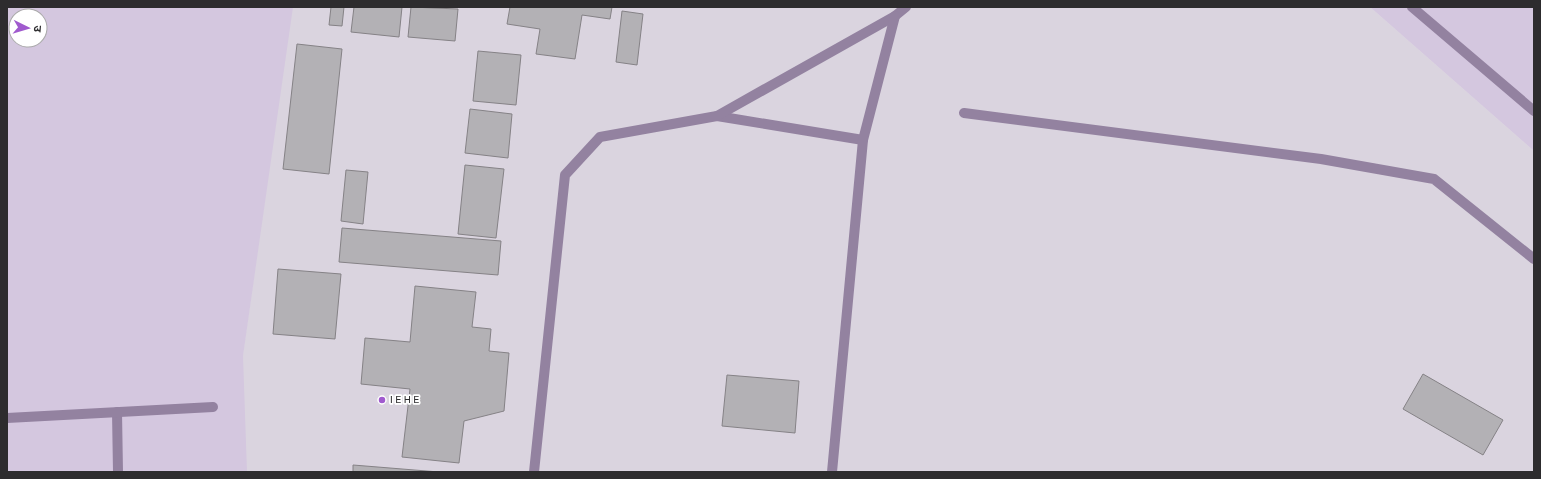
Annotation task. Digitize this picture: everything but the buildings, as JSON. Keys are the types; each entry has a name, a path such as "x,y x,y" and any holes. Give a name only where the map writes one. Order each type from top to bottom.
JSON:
{"street":[{"path":"534,472 565,175 600,137 717,116 895,16 906,7"},
{"path":"1412,7 1534,111"},
{"path":"832,472 863,140 895,16"},
{"path":"964,113 1321,159 1434,179 1534,259"},
{"path":"717,116 863,140"},
{"path":"7,418 213,407"},
{"path":"117,412 118,472"}],"shaded area":[{"path":"7,7 293,7 243,356 247,472 7,472"},
{"path":"292,7 1370,7 1534,151 1534,472 243,472 239,382"},
{"path":"1370,7 1534,7 1534,151"}],"place":[{"name":"I E H E","path":"382,400"}]}
